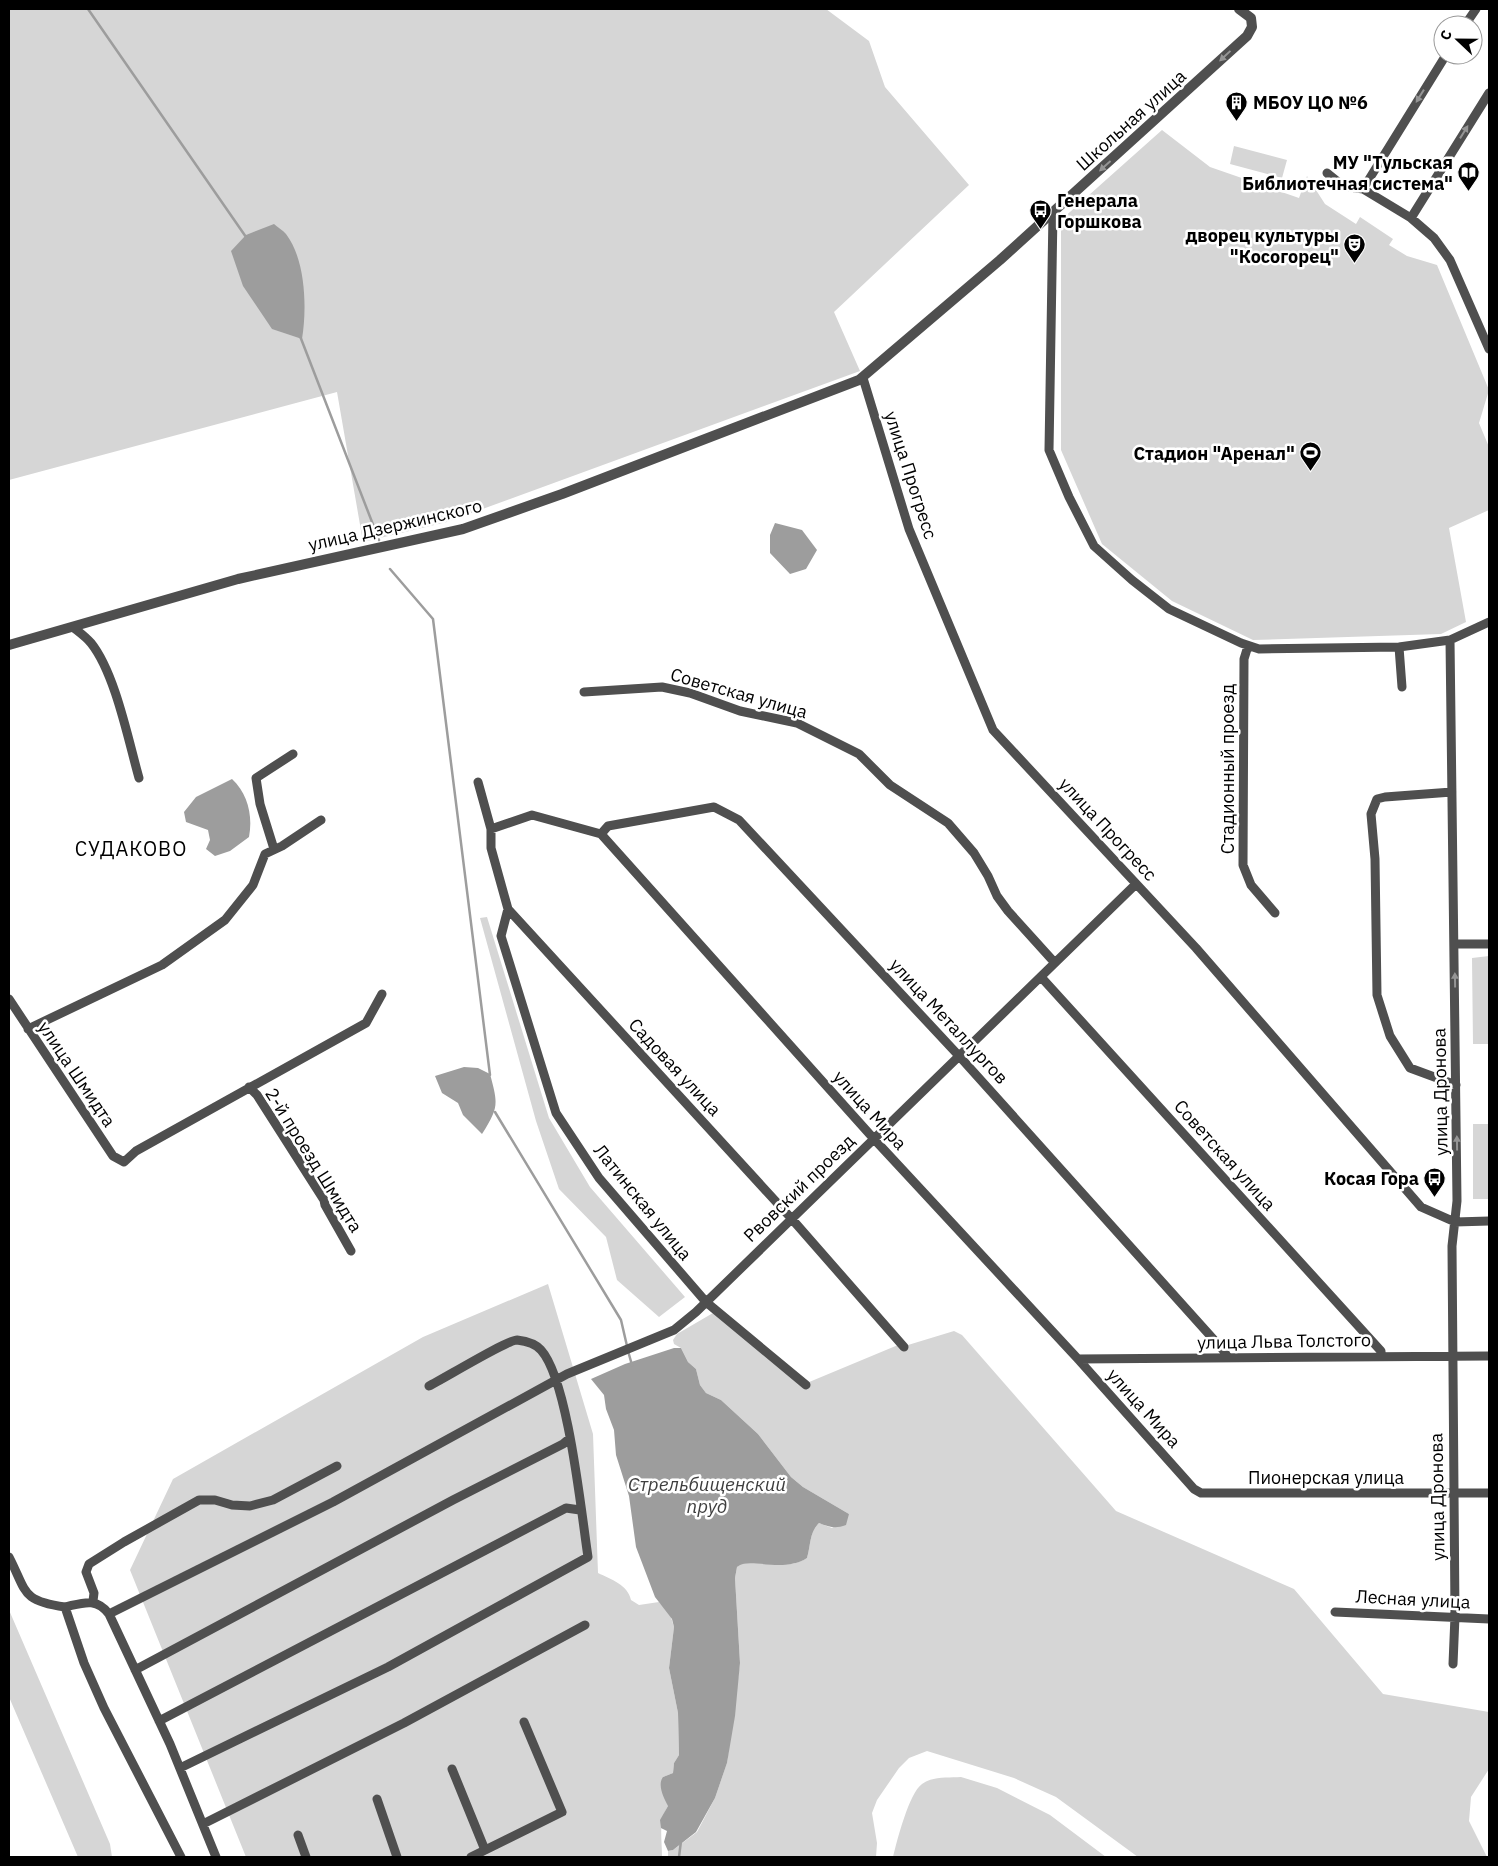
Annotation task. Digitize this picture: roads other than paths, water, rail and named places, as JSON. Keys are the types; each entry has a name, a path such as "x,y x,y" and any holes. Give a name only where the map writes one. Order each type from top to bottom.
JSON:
{"street":[{"name":"Школьная улица","path":"863,378 1053,213 1247,36 1252,27 1251,18 1239,9"},
{"path":"1363,189 1440,65"},
{"path":"1411,218 1489,93"},
{"path":"1327,173 1343,186 1363,189 1411,218 1434,238 1450,260 1489,349"},
{"path":"1053,213 1049,450 1069,497 1094,546 1132,580 1169,609 1248,646 1259,649 1399,647 1450,640 1489,622"},
{"name":"улица Дзержинского","path":"9,645 74,628 238,579 482,523 863,378"},
{"name":"улица Прогресс","path":"863,378 909,529 993,730 1196,948 1421,1207 1455,1222"},
{"path":"74,628 96,650 111,682 139,778"},
{"name":"улица Дронова","path":"1450,640 1457,1192 1452,1246 1455,1616 1453,1664"},
{"name":"Стадионный проезд","path":"1248,646 1244,659 1244,865 1251,885 1275,913"},
{"path":"1399,647 1402,687"},
{"name":"Советская улица","path":"584,692 662,687 690,693 740,711 797,723 859,754 890,785 948,824 974,853 997,896 1008,911 1055,963"},
{"path":"274,849 260,804 256,778 292,754"},
{"name":"Садовая улица","path":"478,782 491,829 491,848 508,909 791,1218 904,1347"},
{"path":"1452,792 1385,797 1377,800 1371,814 1375,859 1377,995 1390,1036 1410,1068 1456,1085"},
{"name":"улица Металлургов","path":"601,834 608,826 714,807 739,820 960,1057 1224,1351 1228,1358"},
{"path":"491,829 532,815 601,834"},
{"path":"28,1029 162,965 225,920 253,885 265,854 321,820"},
{"name":"улица Мира","path":"601,834 874,1139 1078,1359 1194,1489"},
{"name":"Рвовский проезд","path":"109,1614 333,1502 555,1380 674,1330 706,1302 960,1057 1136,884"},
{"name":"Латинская улица","path":"508,909 501,936 556,1113 599,1178 706,1302 806,1385"},
{"path":"1454,944 1489,944"},
{"name":"Советская улица","path":"1041,978 1381,1351 1382,1356"},
{"path":"249,1088 366,1023 382,994"},
{"name":"улица Шмидта","path":"9,999 113,1156 124,1162 136,1151 249,1088"},
{"name":"2-й проезд Шмидта","path":"249,1088 257,1095 324,1200 324,1205 351,1251"},
{"path":"1455,1222 1489,1221"},
{"path":"180,1768 388,1667 588,1557 563,1402 548,1360 540,1348 531,1342 514,1340 429,1386"},
{"name":"улица Льва Толстого","path":"1078,1359 1489,1356"},
{"path":"134,1670 453,1500 564,1444 569,1439"},
{"path":"93,1601 94,1593 86,1572 90,1564 199,1500 215,1500 232,1505 250,1506 273,1500 337,1466"},
{"name":"Пионерская улица","path":"1194,1489 1201,1493 1489,1493"},
{"path":"159,1721 566,1508 580,1510"},
{"path":"9,1557 22,1588 29,1597 47,1605 65,1607 93,1601 103,1605 159,1721 216,1857"},
{"path":"65,1607 84,1663 104,1708 181,1857"},
{"name":"Лесная улица","path":"1335,1612 1489,1619"},
{"path":"203,1824 404,1723 585,1625"},
{"path":"471,1857 562,1812 524,1722"},
{"path":"452,1769 486,1850"},
{"path":"377,1800 397,1857"},
{"path":"298,1835 306,1857"}],"water":[{"path":"274,224 285,233 298,257 304,299 302,339 272,329 243,286 231,251 246,235"},
{"path":"775,523 802,530 817,550 806,569 790,574 770,553 770,535"},
{"path":"232,779 242,791 248,806 250,813 249,837 230,851 215,856 206,849 210,840 208,830 186,822 184,812 196,797"},
{"path":"464,1067 478,1068 490,1074 495,1092 494,1111 482,1134 463,1115 458,1103 442,1093 435,1076"},
{"name":"Стрельбищенский пруд","path":"674,1348 681,1348 688,1362 696,1369 700,1385 706,1393 721,1400 758,1434 791,1477 803,1487 849,1514 846,1525 832,1527 819,1523 812,1535 807,1558 797,1563 777,1565 749,1563 737,1567 735,1578 740,1663 735,1716 727,1763 715,1798 696,1832 673,1850 668,1851 664,1842 667,1831 661,1828 660,1820 668,1806 662,1792 661,1780 663,1777 673,1773 674,1763 679,1755 678,1713 669,1668 674,1627 672,1619 655,1597 636,1547 629,1496 616,1455 614,1430 606,1409 604,1395 591,1379 625,1364"}],"waterway":[{"path":"88,9 246,237"},
{"path":"300,336 379,540"},
{"path":"390,569 433,619 490,1075"},
{"path":"495,1112 621,1320 627,1346"},
{"path":"628,1351 632,1365"},
{"path":"679,1857 681,1841"}],"place":[{"name":"МБОУ ЦО №6","path":"1237,121"},
{"name":"МУ \"Тульская Библиотечная система\"","path":"1469,191"},
{"name":"Генерала Горшкова","path":"1041,229"},
{"name":"дворец культуры \"Косогорец\"","path":"1355,264"},
{"name":"Стадион \"Аренал\"","path":"1311,472"},
{"name":"Косая Гора","path":"1435,1197"}],"district":[{"name":"СУДАКОВО","path":"131,848"}]}
